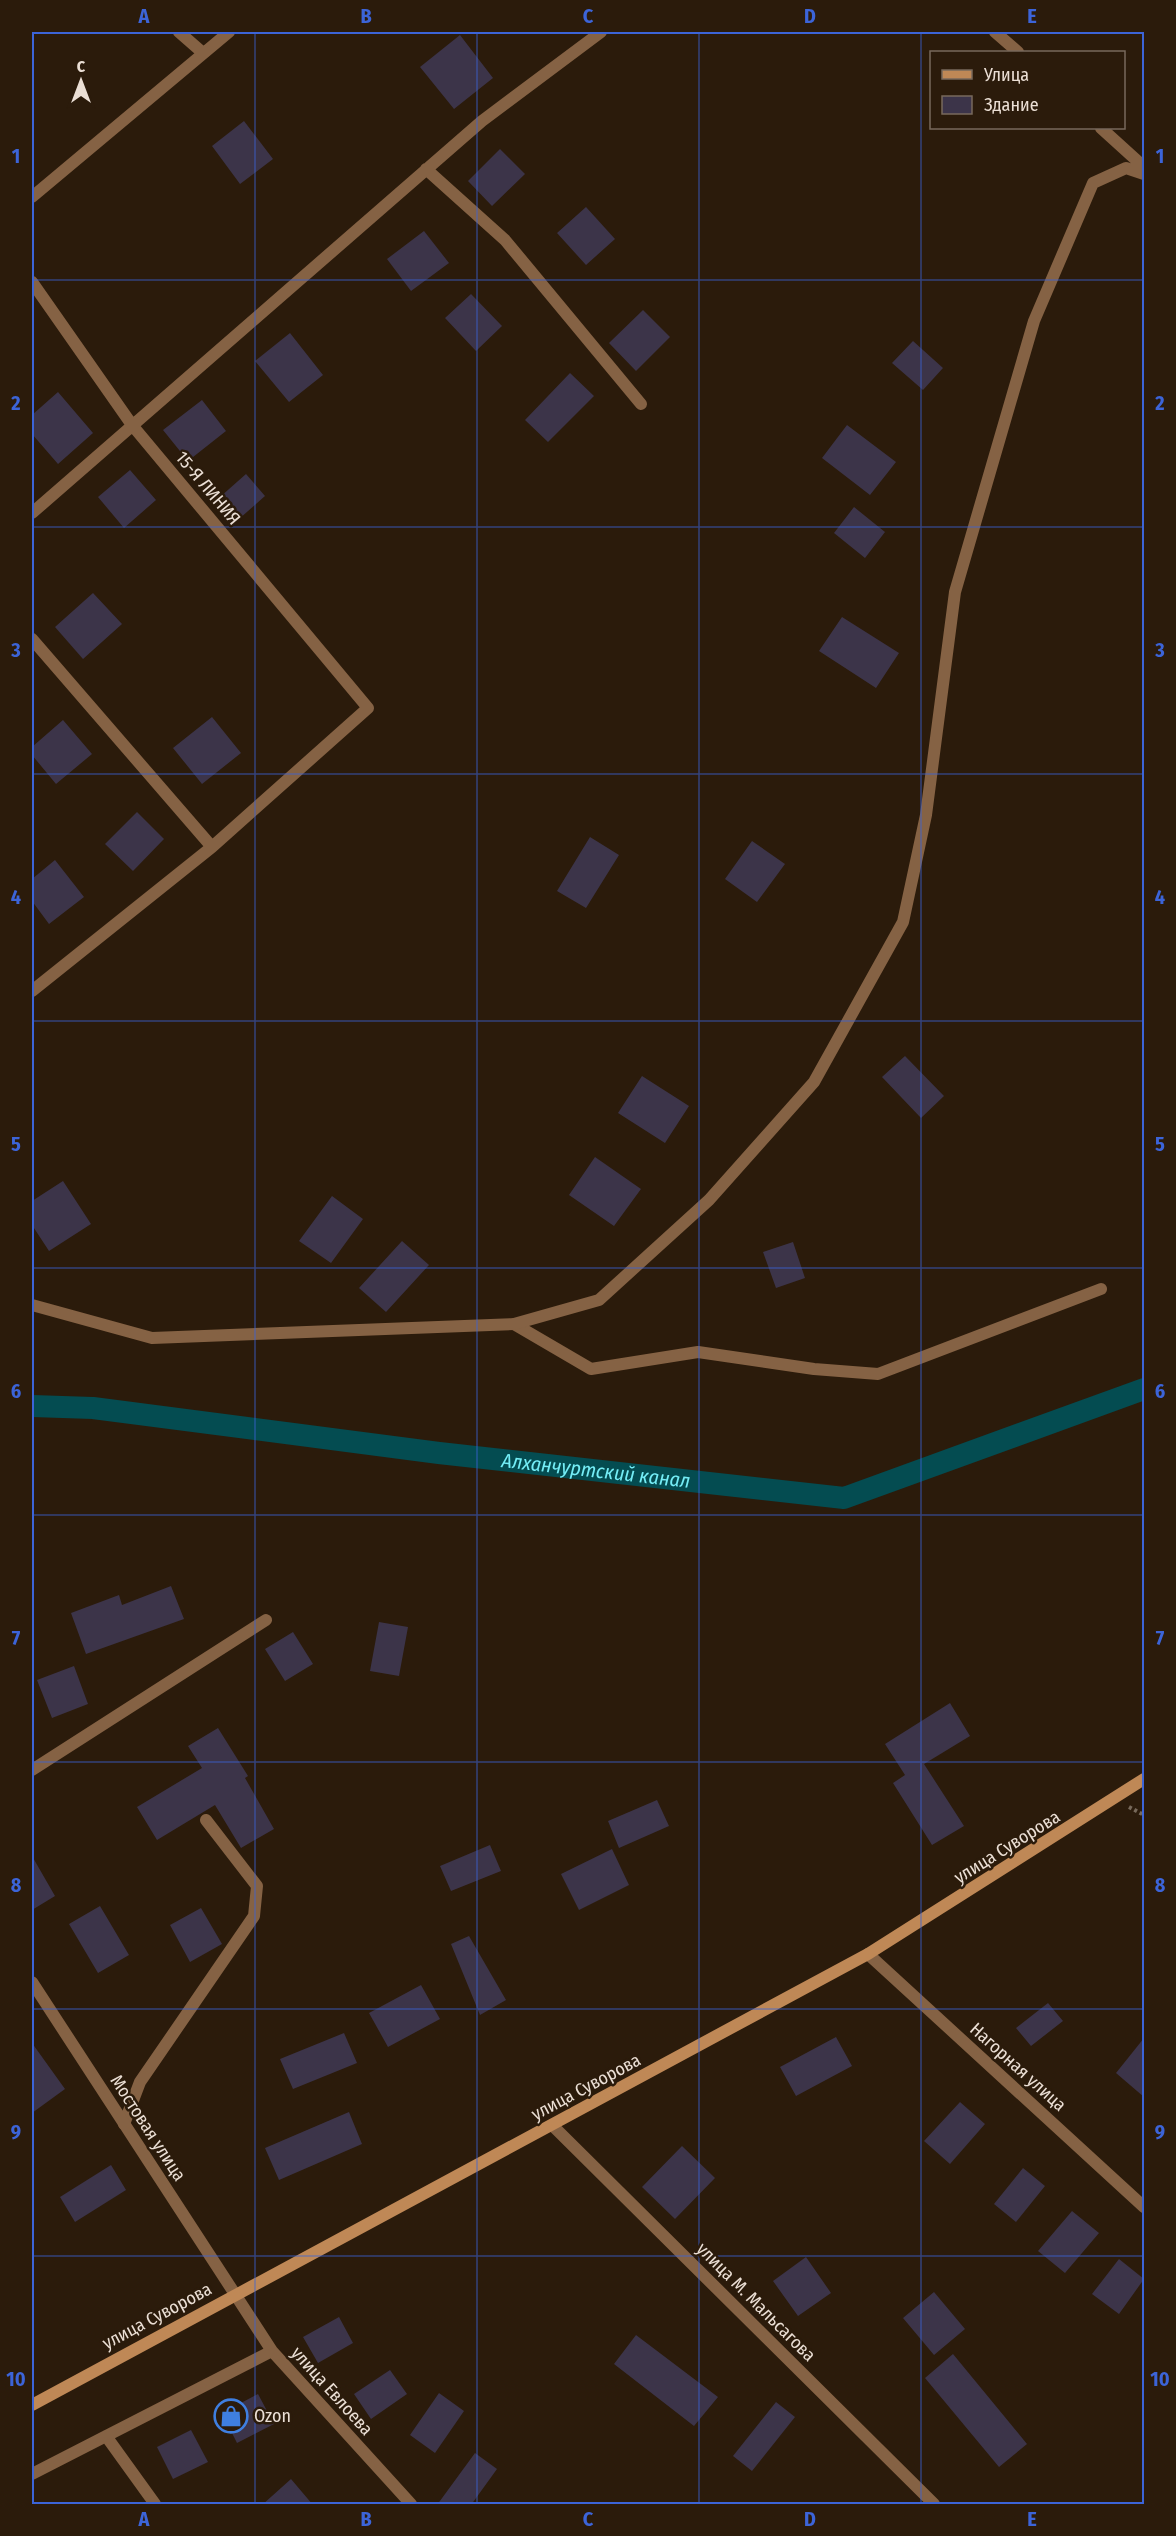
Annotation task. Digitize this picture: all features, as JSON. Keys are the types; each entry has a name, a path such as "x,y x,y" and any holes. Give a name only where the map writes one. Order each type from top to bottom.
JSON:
{"main road":[{"name":"улица Суворова","path":"32,2405 868,1954 1144,1779"}],"street":[{"path":"179,32 203,53"},
{"path":"32,197 229,32"},
{"path":"32,513 482,121 601,32"},
{"path":"994,32 1017,51"},
{"path":"1102,129 1144,167"},
{"path":"32,1305 152,1338 514,1324 599,1300 709,1200 814,1082 903,922 926,815 955,592 1034,321 1093,183 1126,168 1144,174"},
{"path":"426,169 505,240 641,404"},
{"name":"15-Я ЛИНИЯ","path":"32,282 132,425 368,708 212,847"},
{"path":"32,639 212,847 36,987 32,974"},
{"path":"514,1324 591,1369 698,1352 814,1369 879,1374 1101,1290"},
{"path":"32,1770 266,1620"},
{"path":"124,2124 140,2082 254,1916 257,1886 206,1820"},
{"name":"Нагорная улица","path":"868,1954 1144,2207"},
{"name":"Мостовая улица","path":"32,1982 234,2295"},
{"name":"улица М. Мальсагова","path":"552,2125 933,2505"},
{"name":"улица Евлоева","path":"234,2295 273,2351 411,2505"},
{"path":"32,2474 273,2351"},
{"path":"106,2436 155,2505"}],"building":[{"path":"460,35 493,78 454,109 420,67"},
{"path":"244,121 273,159 240,184 212,146"},
{"path":"500,149 525,174 492,206 468,181"},
{"path":"586,207 615,239 586,265 557,233"},
{"path":"424,231 449,263 411,291 387,259"},
{"path":"471,294 502,326 476,351 445,318"},
{"path":"643,310 670,337 636,371 609,343"},
{"path":"290,333 323,375 289,402 255,361"},
{"path":"913,341 943,368 923,390 892,363"},
{"path":"570,373 594,396 548,442 525,420"},
{"path":"58,392 93,433 58,464 32,434 32,415"},
{"path":"202,400 226,431 188,461 163,430"},
{"path":"847,425 896,462 870,495 822,458"},
{"path":"130,470 156,500 124,528 98,497"},
{"path":"246,474 265,496 239,519 220,497"},
{"path":"854,507 885,532 865,558 834,533"},
{"path":"93,593 122,624 83,659 55,627"},
{"path":"842,617 899,653 876,688 819,651"},
{"path":"212,717 241,753 202,784 173,748"},
{"path":"63,720 92,754 56,784 32,755 32,747"},
{"path":"137,812 164,839 133,871 105,844"},
{"path":"590,837 619,855 586,908 557,891"},
{"path":"752,841 785,864 757,902 725,879"},
{"path":"55,860 84,897 49,924 32,901 32,879"},
{"path":"905,1056 944,1096 921,1118 882,1077"},
{"path":"642,1076 689,1106 665,1143 618,1113"},
{"path":"595,1157 641,1189 614,1226 569,1195"},
{"path":"63,1181 91,1224 49,1251 32,1225 32,1201"},
{"path":"332,1196 363,1219 331,1263 299,1241"},
{"path":"402,1241 429,1265 386,1312 359,1288"},
{"path":"793,1242 805,1278 776,1288 763,1252"},
{"path":"171,1586 184,1619 86,1654 71,1613 119,1595 122,1605"},
{"path":"379,1622 408,1627 399,1676 370,1671"},
{"path":"293,1632 313,1664 285,1681 265,1649"},
{"path":"74,1666 88,1704 52,1718 37,1680"},
{"path":"950,1703 970,1736 924,1764 964,1826 932,1845 893,1783 905,1775 885,1744"},
{"path":"218,1728 248,1776 245,1778 274,1829 241,1848 215,1805 157,1840 137,1807 202,1768 188,1746"},
{"path":"657,1800 669,1826 619,1848 608,1821"},
{"path":"490,1845 501,1871 451,1891 440,1866"},
{"path":"612,1849 629,1885 579,1910 561,1874"},
{"path":"32,1856 55,1896 32,1910"},
{"path":"100,1906 129,1955 98,1973 69,1924"},
{"path":"201,1908 222,1944 190,1962 170,1925"},
{"path":"469,1936 506,2000 480,2015 451,1944"},
{"path":"421,1985 440,2019 388,2047 369,2013"},
{"path":"1048,2003 1063,2021 1031,2046 1016,2028"},
{"path":"344,2033 357,2063 293,2089 280,2059"},
{"path":"836,2037 852,2066 796,2096 780,2067"},
{"path":"1144,2038 1144,2097 1116,2073"},
{"path":"32,2043 65,2089 32,2113"},
{"path":"960,2102 985,2124 950,2164 924,2141"},
{"path":"349,2112 362,2144 279,2180 265,2148"},
{"path":"682,2146 715,2178 675,2219 642,2187"},
{"path":"111,2165 126,2190 75,2222 60,2197"},
{"path":"1023,2168 1045,2186 1016,2222 994,2204"},
{"path":"1072,2211 1099,2233 1065,2273 1038,2251"},
{"path":"806,2257 831,2293 798,2316 773,2281"},
{"path":"1119,2259 1144,2279 1119,2314 1092,2294"},
{"path":"934,2292 965,2329 934,2355 903,2318"},
{"path":"339,2317 353,2343 318,2363 303,2337"},
{"path":"636,2335 718,2397 694,2426 614,2364"},
{"path":"953,2354 1027,2444 999,2467 925,2378"},
{"path":"390,2370 407,2394 371,2419 354,2394"},
{"path":"439,2393 464,2411 435,2453 410,2435"},
{"path":"258,2394 274,2424 237,2443 222,2413"},
{"path":"776,2402 795,2417 752,2471 733,2456"},
{"path":"191,2430 208,2462 173,2479 157,2447"},
{"path":"475,2453 497,2469 471,2505 437,2505"},
{"path":"291,2479 313,2505 262,2505"}],"waterway":[{"name":"Алханчуртский канал","path":"32,1406 93,1408 439,1453 844,1498 1144,1389"}],"place":[{"name":"Ozon","path":"231,2416"}]}
